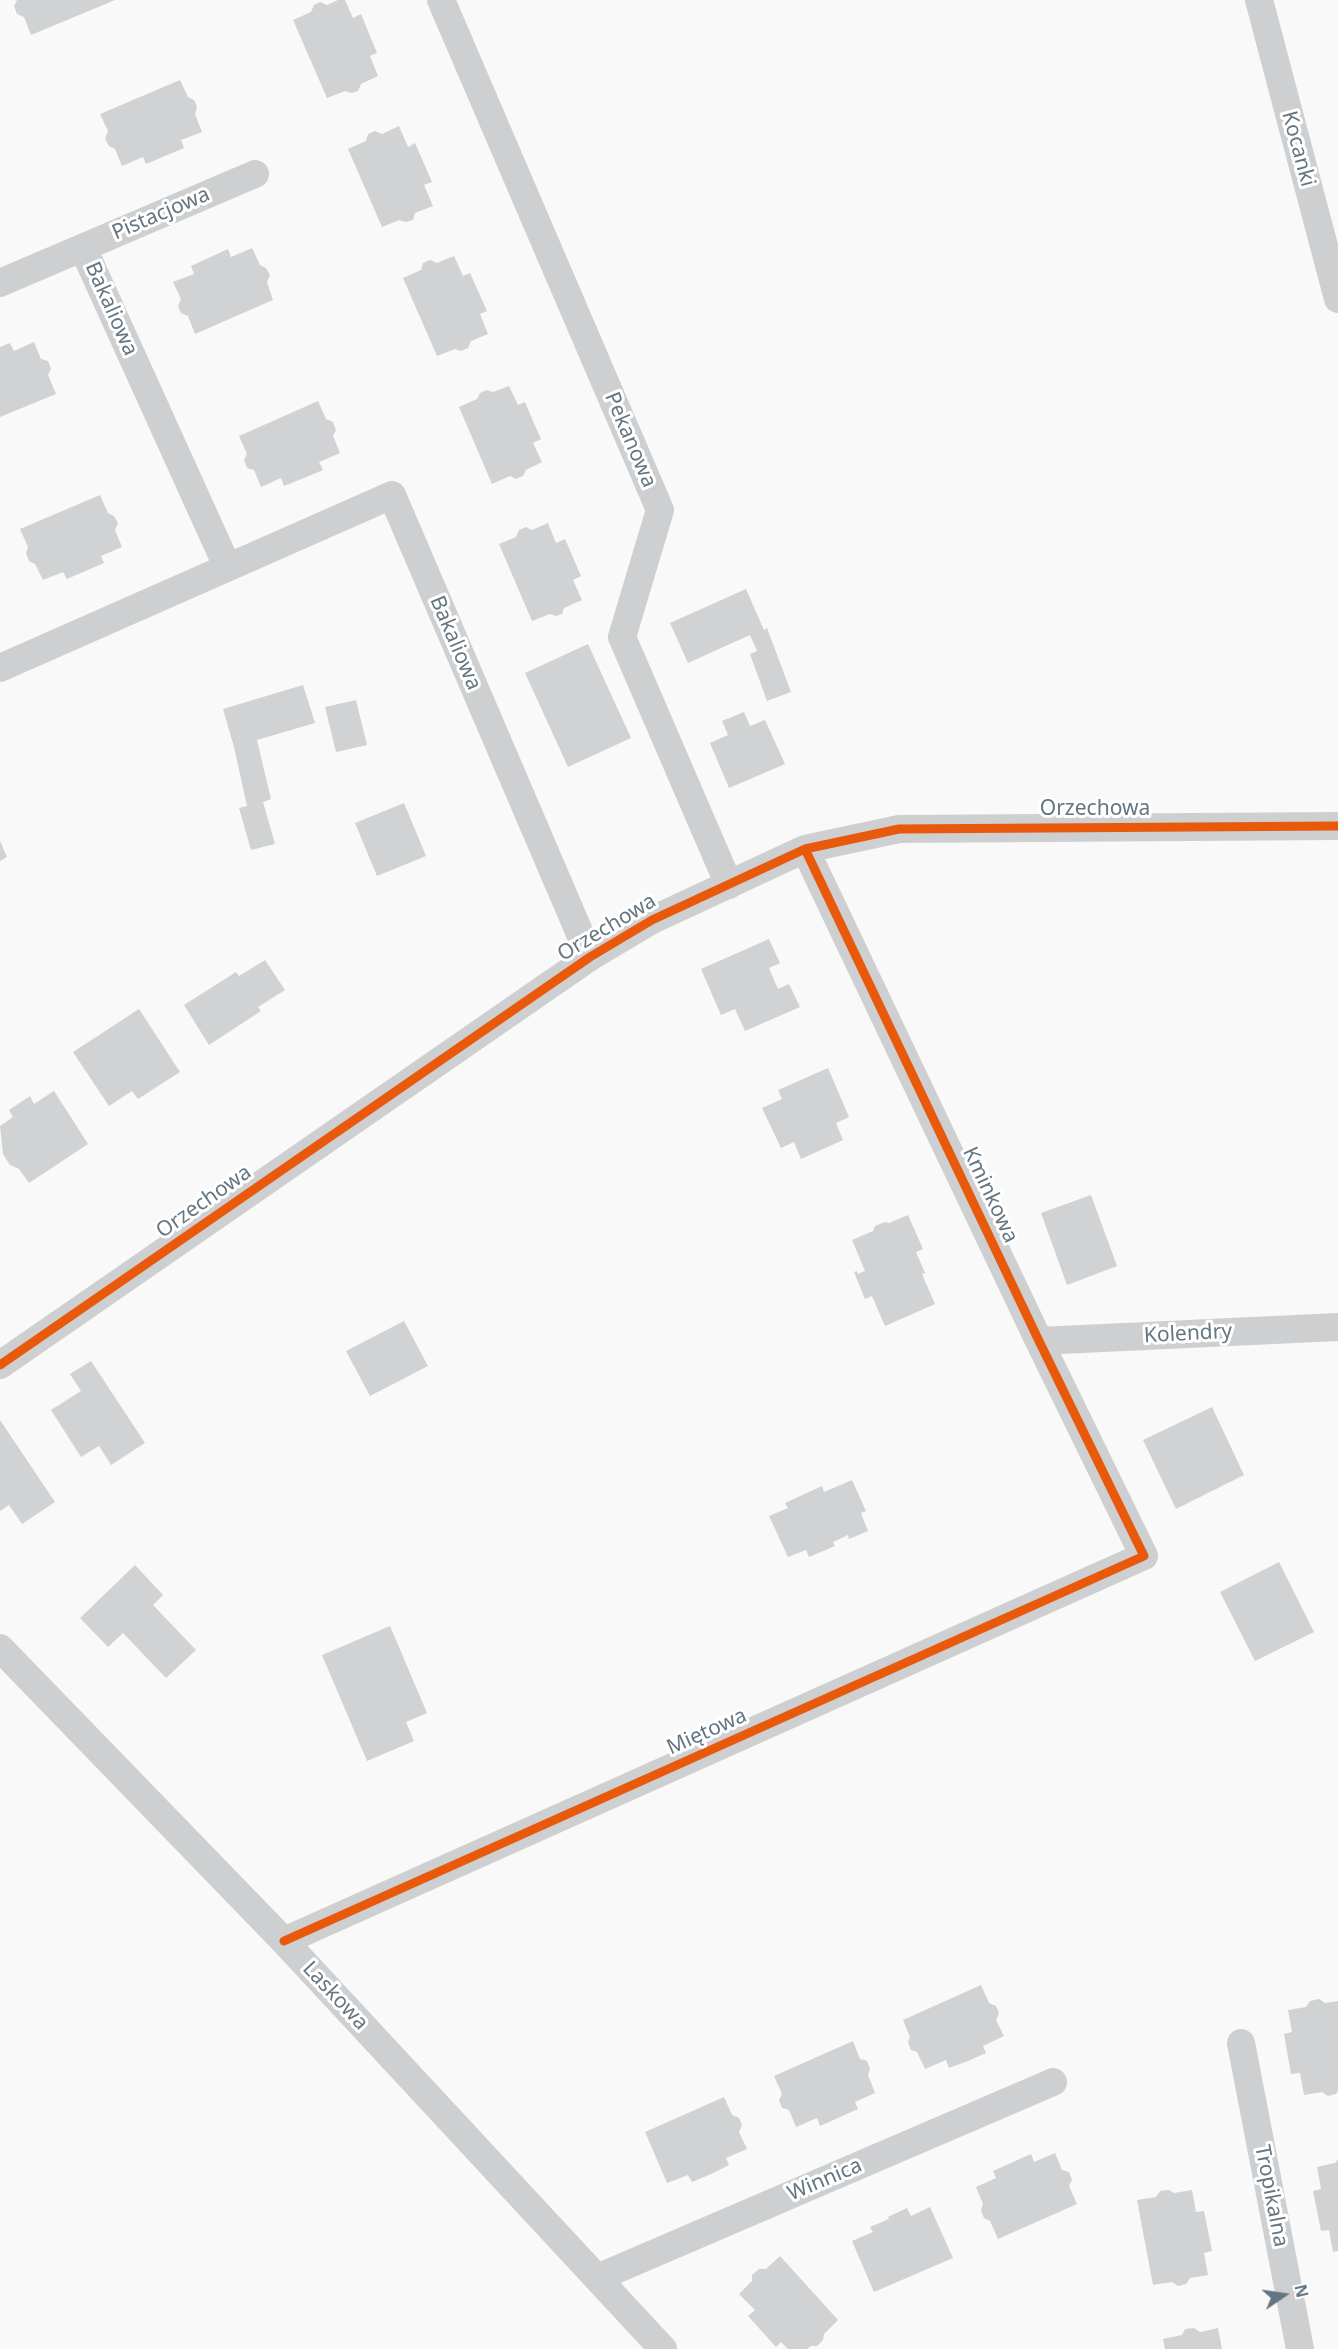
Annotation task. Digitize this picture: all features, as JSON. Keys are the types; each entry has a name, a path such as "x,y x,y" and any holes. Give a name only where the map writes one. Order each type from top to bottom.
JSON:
{"street":[{"name":"Pekanowa","path":"441,0 660,510 622,637 729,885"},
{"name":"Kocanki","path":"1259,0 1338,299"},
{"name":"Pistacjowa","path":"0,283 255,174"},
{"name":"Bakaliowa","path":"83,248 227,566"},
{"name":"Bakaliowa","path":"0,668 392,495 590,957"},
{"name":"Orzechowa","path":"0,1365 590,957 652,920 805,849 899,828 1338,826"},
{"name":"Kminkowa","path":"805,849 1144,1556"},
{"name":"Kolendry","path":"1039,1341 1338,1327"},
{"name":"Miętowa","path":"284,1941 1144,1556"},
{"name":"Laskowa","path":"0,1648 284,1941 663,2349"},
{"name":"Tropikalna","path":"1241,2043 1300,2349"},
{"name":"Winnica","path":"597,2278 1053,2082"}],"building":[{"path":"17,0 115,0 31,35 24,17 17,14 14,6"},
{"path":"338,0 345,0 353,18 361,14 377,53 370,56 378,76 361,84 358,91 352,93 345,91 327,98 293,20 311,12 314,5 320,2 327,5"},
{"path":"180,80 188,97 194,100 197,107 195,114 202,132 181,140 184,148 146,164 143,157 122,166 115,149 109,146 105,139 108,131 100,114"},
{"path":"399,126 408,147 415,143 432,182 424,185 433,206 415,213 413,220 406,222 399,220 382,227 348,149 366,141 368,134 375,131 382,134"},
{"path":"252,248 260,265 266,268 270,275 267,282 273,300 195,334 188,316 181,313 178,306 181,299 173,282 194,274 191,266 228,249 231,257"},
{"path":"454,256 463,276 470,273 487,311 480,314 488,334 471,341 468,348 461,351 455,349 437,356 403,278 421,270 423,263 430,260 437,263"},
{"path":"34,342 41,359 48,361 51,369 48,375 56,394 0,417 0,347 10,343 14,351"},
{"path":"509,386 518,405 525,402 541,439 533,443 542,462 526,470 523,476 516,479 510,476 492,484 459,407 477,399 480,393 486,390 493,392"},
{"path":"318,401 326,419 333,422 336,430 333,436 340,453 319,462 323,470 284,486 281,478 261,487 254,470 247,468 244,460 247,454 239,436"},
{"path":"100,495 108,513 114,516 118,523 115,530 122,547 101,556 104,563 67,579 63,572 43,580 35,564 29,561 26,553 28,547 20,529"},
{"path":"548,523 556,543 565,539 581,576 573,580 582,600 564,608 562,614 556,616 550,614 532,621 499,544 516,537 519,530 526,527 532,530"},
{"path":"746,589 764,630 767,628 791,692 767,701 750,654 757,651 750,635 688,663 670,623"},
{"path":"588,644 631,738 568,767 525,673"},
{"path":"303,685 315,723 257,740 271,799 263,802 275,844 251,850 239,808 247,806 223,709"},
{"path":"356,700 367,745 336,752 325,707"},
{"path":"744,712 750,726 765,720 785,764 729,788 710,743 728,735 722,721"},
{"path":"404,803 426,856 377,876 355,823"},
{"path":"0,841 7,857 0,861"},
{"path":"769,939 780,963 769,968 778,989 789,984 800,1007 745,1031 735,1009 721,1015 701,969"},
{"path":"265,960 285,990 258,1007 261,1011 209,1045 184,1005 236,972 239,976"},
{"path":"139,1009 180,1072 138,1099 132,1091 109,1106 73,1052"},
{"path":"828,1068 849,1117 836,1123 843,1140 801,1159 794,1142 781,1148 762,1108 782,1099 778,1090"},
{"path":"54,1091 88,1144 29,1183 19,1169 10,1165 3,1154 0,1126 13,1117 9,1110 30,1096 34,1104"},
{"path":"1091,1195 1117,1266 1067,1285 1041,1213"},
{"path":"908,1215 923,1249 916,1252 925,1273 922,1274 935,1304 885,1326 872,1296 865,1299 854,1272 857,1271 858,1274 865,1271 852,1240 873,1231 875,1226"},
{"path":"404,1321 428,1366 370,1396 346,1351"},
{"path":"91,1361 145,1443 111,1465 99,1446 81,1457 51,1410 81,1391 70,1374"},
{"path":"1212,1407 1244,1475 1176,1509 1143,1440"},
{"path":"0,1420 55,1502 22,1524 9,1505 0,1511"},
{"path":"852,1480 866,1511 861,1513 868,1531 849,1539 848,1535 833,1542 835,1546 809,1557 806,1550 788,1557 769,1516 788,1508 785,1503 822,1486 824,1492"},
{"path":"1279,1562 1314,1632 1255,1661 1220,1592"},
{"path":"135,1565 163,1595 153,1605 196,1650 166,1678 123,1633 108,1647 80,1618"},
{"path":"390,1626 427,1713 406,1722 414,1741 367,1761 322,1655"},
{"path":"981,1985 989,2003 996,2006 999,2013 996,2020 1004,2036 983,2046 986,2053 968,2061 949,2068 946,2060 925,2069 917,2052 911,2050 908,2042 910,2037 903,2020"},
{"path":"1319,1999 1325,2003 1338,2001 1338,2091 1328,2096 1322,2092 1304,2095 1300,2073 1291,2074 1284,2034 1292,2032 1288,2010 1306,2007 1310,2001"},
{"path":"853,2041 860,2059 867,2061 870,2069 868,2075 875,2093 855,2102 858,2109 820,2126 817,2118 796,2127 789,2110 782,2108 779,2100 782,2094 774,2076"},
{"path":"724,2097 732,2115 739,2118 742,2125 739,2132 747,2149 726,2158 729,2165 711,2174 692,2182 688,2175 667,2183 645,2132"},
{"path":"1055,2153 1062,2170 1069,2172 1072,2180 1069,2186 1077,2204 998,2239 990,2221 984,2218 981,2211 983,2204 976,2187 996,2178 993,2171 1031,2154 1034,2162"},
{"path":"1338,2159 1338,2251 1333,2252 1329,2230 1321,2231 1313,2191 1321,2189 1317,2167 1335,2163"},
{"path":"1169,2190 1174,2193 1192,2190 1196,2212 1204,2211 1212,2251 1204,2253 1208,2275 1190,2278 1186,2284 1178,2286 1172,2282 1153,2285 1137,2200 1156,2197 1160,2191"},
{"path":"930,2207 953,2258 874,2292 852,2241 873,2232 870,2227 907,2208 911,2216"},
{"path":"780,2256 838,2320 824,2334 823,2340 817,2346 807,2349 788,2349 781,2342 776,2347 748,2316 755,2310 739,2294 752,2281 752,2275 759,2269 766,2269"},
{"path":"1194,2328 1200,2332 1218,2328 1222,2349 1165,2349 1163,2339 1182,2335 1185,2329"}],"cycle path":[{"path":"0,1365 590,957 652,920 805,849 899,829 1338,826"},
{"path":"284,1941 1144,1556 805,849"}]}
